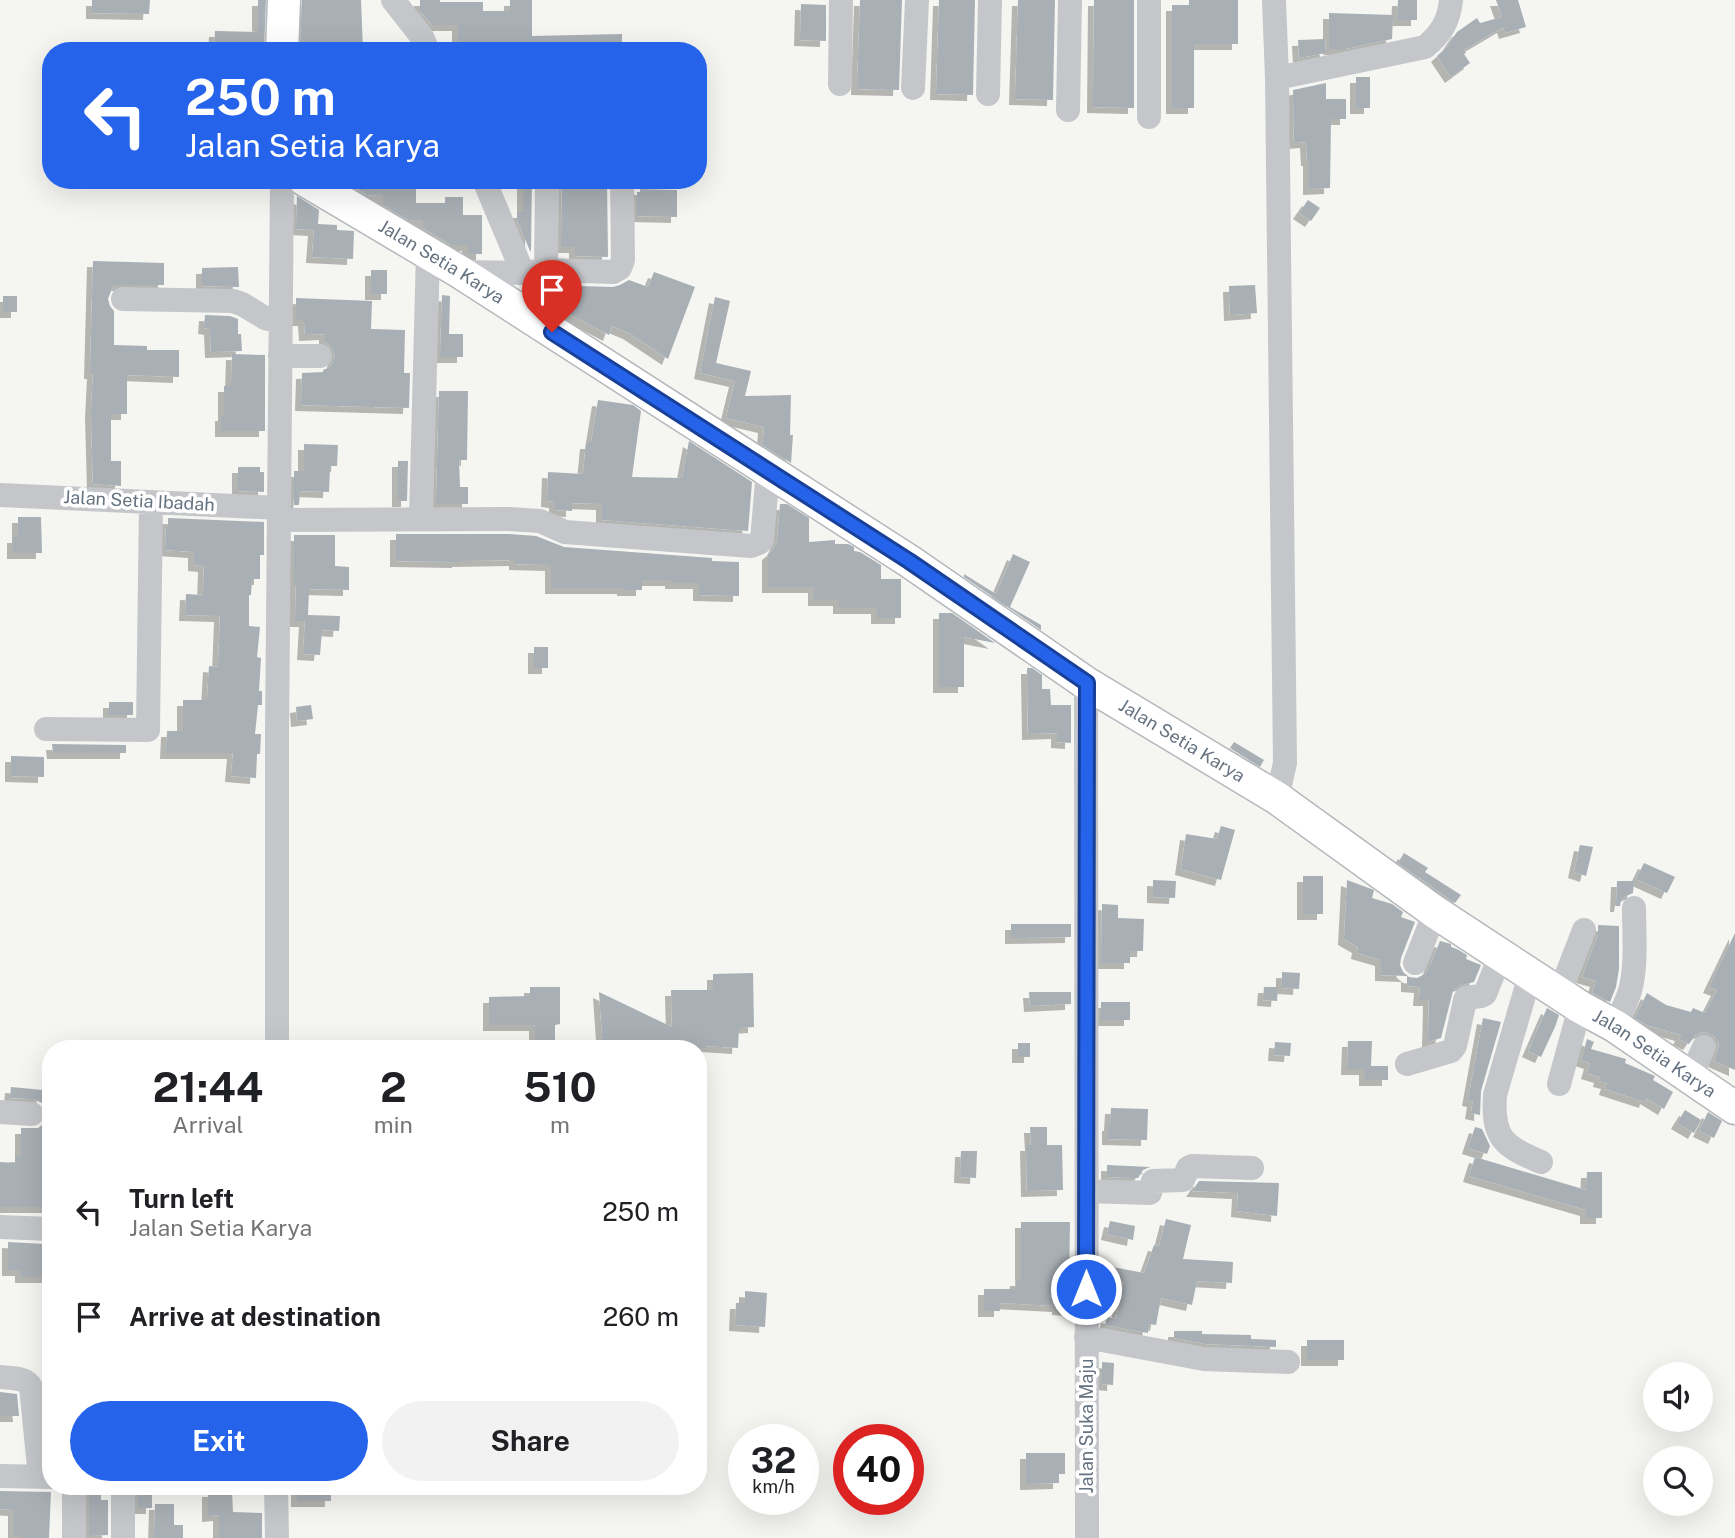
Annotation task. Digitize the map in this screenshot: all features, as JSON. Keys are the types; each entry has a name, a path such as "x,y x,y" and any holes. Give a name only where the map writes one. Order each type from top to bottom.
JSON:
{"main road":[{"path":"282,42 284,0"},
{"name":"Jalan Setia Karya","path":"320,189 460,272 768,470 909,561 1087,683 1281,780 1435,912 1734,1104"}],"street":[{"path":"393,0 424,42"},
{"path":"840,84 841,0"},
{"path":"913,88 917,0"},
{"path":"988,94 990,0"},
{"path":"1068,110 1070,0"},
{"path":"1149,0 1149,117"},
{"path":"1274,0 1277,78 1281,780"},
{"path":"1277,78 1425,47 1438,37 1451,0"},
{"path":"277,1040 282,189"},
{"path":"489,189 534,272"},
{"path":"534,272 546,189"},
{"path":"460,272 613,272 620,268 623,260 622,189"},
{"path":"421,519 428,252"},
{"path":"122,299 233,301 242,303 265,318 281,323"},
{"path":"281,356 320,356"},
{"name":"Jalan Setia Ibadah","path":"0,495 151,502 279,514 540,521 565,532 751,546 762,540 768,470"},
{"path":"46,729 149,730 151,502"},
{"name":"Jalan Suka Maju","path":"1087,683 1087,1538"},
{"path":"1615,1026 1631,986 1634,908"},
{"path":"1415,963 1435,912"},
{"path":"1559,1084 1570,1000 1584,930"},
{"path":"1407,1064 1451,1051 1455,1046 1466,998 1485,994 1501,954"},
{"path":"1530,975 1495,1095 1494,1108 1495,1124 1503,1140 1515,1151 1541,1162"},
{"path":"1690,1077 1704,1047"},
{"path":"0,1112 32,1114"},
{"path":"1087,1191 1150,1193 1153,1181 1183,1180 1188,1168 1192,1166 1252,1168"},
{"path":"0,1227 42,1229"},
{"path":"1086,1337 1204,1359 1288,1362"},
{"path":"0,1377 29,1383 42,1458"},
{"path":"0,1476 42,1477"},
{"path":"74,1495 74,1538"},
{"path":"123,1495 123,1538"},
{"path":"276,1495 277,1538"}],"building":[{"path":"92,0 150,0 149,14 92,13"},
{"path":"258,0 266,0 264,42 214,42 215,31 258,32"},
{"path":"302,0 361,0 363,42 300,42"},
{"path":"420,0 483,2 483,11 510,11 510,0 532,0 532,36 622,34 622,42 458,42 458,25 432,25 420,11"},
{"path":"860,0 902,0 899,90 857,89"},
{"path":"939,0 975,0 973,95 936,94"},
{"path":"1018,0 1055,0 1053,100 1015,99"},
{"path":"1094,0 1134,0 1134,108 1093,107"},
{"path":"1189,0 1238,0 1238,44 1194,44 1194,108 1172,108 1172,5 1189,5"},
{"path":"1398,0 1417,0 1417,20 1397,20"},
{"path":"1496,0 1518,0 1526,27 1505,33 1503,27 1464,50 1470,63 1451,77 1437,56 1457,32 1477,18 1480,23 1502,17"},
{"path":"801,4 826,5 826,41 800,40"},
{"path":"1329,13 1393,15 1392,39 1345,49 1329,49"},
{"path":"1325,39 1326,53 1299,58 1298,40"},
{"path":"1356,77 1370,77 1370,108 1356,108"},
{"path":"1326,83 1326,99 1346,99 1346,119 1331,119 1330,188 1309,189 1306,142 1294,143 1293,90"},
{"path":"357,189 416,189 416,203 445,203 445,197 463,197 463,215 482,215 482,254 468,254 468,245 451,245 423,228 423,220 408,220 383,205 383,196 367,195"},
{"path":"523,189 532,189 531,251 517,220 517,212 523,212"},
{"path":"562,189 607,189 608,257 575,256 575,247 561,247"},
{"path":"640,189 677,190 677,217 637,216 637,192 640,192"},
{"path":"297,196 319,210 318,224 337,225 337,230 354,231 353,259 312,257 314,230 296,229"},
{"path":"1308,200 1320,208 1311,221 1299,213"},
{"path":"93,261 164,263 164,285 114,285 108,299 114,311 114,345 147,346 147,350 179,350 179,377 127,375 127,414 111,414 111,461 121,461 121,486 93,484 93,373 90,373"},
{"path":"238,267 239,287 202,286 202,268"},
{"path":"371,270 387,270 387,294 371,294"},
{"path":"654,272 695,287 668,359 629,333 612,326 609,335 577,318 550,308 533,297 538,290 541,293 544,285 613,287 629,280 648,287"},
{"path":"1255,285 1257,313 1230,315 1229,286"},
{"path":"442,295 450,296 449,334 463,334 463,357 440,357"},
{"path":"3,296 17,296 17,312 3,312"},
{"path":"715,297 730,301 716,363 751,371 745,396 791,395 791,463 761,444 764,427 726,418 735,381 700,373"},
{"path":"296,298 372,301 371,329 405,330 404,373 410,373 409,408 301,405 302,373 323,372 332,364 335,355 325,342 325,334 305,335 304,320 296,320"},
{"path":"205,315 238,319 242,351 211,352 210,329 204,328"},
{"path":"232,354 265,355 265,431 221,431 224,386 231,386"},
{"path":"439,391 468,391 467,460 459,460 460,487 468,487 468,504 436,504"},
{"path":"598,400 633,405 641,411 632,477 682,478 689,441 752,482 748,531 602,520 602,504 572,503 572,511 555,510 555,502 547,501 548,472 583,474 586,443 591,443"},
{"path":"304,444 338,445 337,466 330,466 329,492 300,491 299,505 294,505 294,471 304,471"},
{"path":"398,461 408,461 407,501 398,501"},
{"path":"238,467 260,467 260,472 264,472 264,492 238,491"},
{"path":"780,504 787,504 809,518 809,542 835,540 835,544 848,544 854,547 854,551 881,565 881,579 901,579 901,618 877,618 877,608 839,608 839,600 814,600 814,587 768,587 768,554 777,541"},
{"path":"18,517 41,517 42,553 13,553 13,537 18,537"},
{"path":"168,518 264,522 264,555 260,555 260,579 252,579 249,595 249,626 260,627 257,657 261,658 259,691 262,691 262,705 258,705 255,734 261,734 256,778 231,776 233,753 166,753 167,731 183,731 183,700 207,700 209,666 218,667 220,616 185,615 186,594 203,595 204,566 194,565 194,552 165,550"},
{"path":"396,534 536,536 564,547 739,562 739,596 699,595 699,583 671,583 671,580 642,580 642,590 551,588 551,565 515,564 515,560 396,561"},
{"path":"294,535 335,535 335,566 349,567 349,590 309,589 308,615 340,616 339,631 322,630 320,655 303,654 305,621 295,621"},
{"path":"1013,554 1030,562 1010,607 1041,625 1041,630 964,577 964,574 996,594"},
{"path":"939,613 952,613 995,643 964,637 964,687 939,687"},
{"path":"534,647 548,647 548,668 534,668"},
{"path":"1027,668 1032,668 1042,675 1042,689 1050,689 1051,705 1071,705 1071,743 1057,742 1057,733 1028,734"},
{"path":"109,702 133,702 133,715 109,715"},
{"path":"311,705 313,719 297,721 296,707"},
{"path":"1234,742 1264,760 1260,767 1230,748"},
{"path":"52,744 126,745 126,753 53,753"},
{"path":"11,756 44,757 44,777 11,776"},
{"path":"1221,826 1235,830 1221,880 1181,869 1186,834 1217,839"},
{"path":"1580,845 1593,847 1586,876 1574,872"},
{"path":"1404,853 1428,868 1425,872 1461,895 1455,903 1398,863"},
{"path":"1644,863 1675,877 1667,893 1636,879"},
{"path":"1303,876 1323,876 1323,914 1303,914"},
{"path":"1153,880 1176,881 1175,898 1153,897"},
{"path":"1347,880 1374,890 1372,898 1392,904 1403,912 1401,917 1415,922 1400,965 1409,977 1417,978 1425,974 1440,941 1451,944 1451,947 1467,955 1466,959 1481,965 1474,982 1458,986 1453,991 1441,1038 1428,1042 1429,1000 1419,1000 1420,987 1407,986 1407,976 1381,975 1381,960 1357,953 1358,947 1344,939"},
{"path":"1617,881 1634,881 1633,893 1621,900 1620,906 1616,906"},
{"path":"1102,904 1118,905 1118,918 1144,919 1143,951 1130,951 1130,963 1101,963"},
{"path":"1011,924 1071,924 1071,937 1011,938"},
{"path":"1598,925 1619,926 1619,969 1610,1002 1592,993 1596,981 1582,977 1598,935"},
{"path":"1735,933 1735,1070 1714,1061 1719,1045 1711,1034 1696,1034 1689,1044 1679,1039 1681,1035 1647,1025 1635,1018 1647,993 1666,1005 1691,1012 1693,1008 1705,1013 1717,990 1709,987"},
{"path":"1282,972 1300,973 1299,989 1282,988"},
{"path":"753,973 754,1027 739,1028 738,1048 707,1046 707,1040 602,1040 599,992 672,1027 671,990 713,990 713,974"},
{"path":"530,987 560,987 560,1024 555,1025 555,1040 535,1040 535,1025 489,1025 489,997 530,996"},
{"path":"1264,987 1278,987 1277,1001 1263,1000"},
{"path":"1029,992 1071,992 1071,1004 1030,1006"},
{"path":"1101,1002 1130,1002 1130,1020 1101,1020"},
{"path":"1547,1008 1559,1015 1541,1057 1528,1051"},
{"path":"1483,1018 1501,1022 1481,1091 1480,1115 1471,1113 1473,1101 1468,1100"},
{"path":"1587,1039 1594,1042 1591,1049 1626,1059 1625,1063 1655,1076 1653,1080 1673,1092 1664,1109 1646,1098 1645,1102 1605,1089 1607,1083 1599,1081 1600,1077 1587,1073 1590,1063 1581,1060"},
{"path":"1348,1041 1372,1041 1371,1066 1388,1066 1388,1080 1365,1080 1365,1069 1347,1069"},
{"path":"1275,1042 1291,1043 1290,1056 1274,1055"},
{"path":"1018,1043 1030,1043 1030,1057 1018,1057"},
{"path":"11,1087 42,1090 42,1103 33,1099 10,1098"},
{"path":"1111,1108 1148,1109 1147,1140 1108,1139"},
{"path":"1685,1110 1701,1120 1694,1133 1677,1123"},
{"path":"1708,1112 1722,1121 1714,1138 1699,1131"},
{"path":"42,1125 42,1207 0,1207 0,1162 15,1163 15,1156 21,1156 21,1128 38,1128"},
{"path":"1030,1127 1047,1127 1047,1145 1062,1145 1063,1190 1027,1191 1026,1145 1031,1145"},
{"path":"1475,1127 1482,1129 1490,1146 1487,1154 1468,1148"},
{"path":"961,1151 977,1151 976,1178 960,1177"},
{"path":"1475,1157 1586,1190 1587,1172 1602,1172 1602,1218 1586,1218 1586,1210 1469,1176"},
{"path":"1107,1165 1150,1167 1143,1170 1138,1178 1107,1177"},
{"path":"1199,1181 1279,1183 1277,1216 1237,1211 1238,1193 1192,1191"},
{"path":"1166,1219 1191,1225 1183,1259 1233,1262 1232,1283 1197,1281 1192,1305 1161,1298 1156,1325 1149,1324 1148,1333 1105,1325 1107,1317 1116,1319 1124,1282 1102,1277 1102,1265 1144,1273 1154,1245 1159,1246"},
{"path":"1110,1221 1135,1226 1133,1240 1107,1234"},
{"path":"1021,1222 1070,1222 1071,1310 1058,1309 1058,1306 1000,1303 1000,1311 984,1311 984,1289 1015,1289 1016,1280 1021,1280"},
{"path":"8,1242 42,1244 42,1277 21,1277 21,1270 8,1270"},
{"path":"745,1291 767,1293 765,1327 735,1325 736,1303 745,1303"},
{"path":"1174,1331 1251,1335 1251,1339 1276,1340 1276,1347 1206,1344 1174,1338"},
{"path":"1307,1340 1344,1340 1344,1360 1307,1360"},
{"path":"1102,1362 1114,1363 1113,1385 1102,1384"},
{"path":"0,1392 17,1394 19,1416 0,1416"},
{"path":"1026,1453 1065,1453 1065,1474 1059,1474 1059,1483 1026,1484"},
{"path":"0,1491 42,1492 42,1495 51,1495 49,1538 14,1536 14,1510 0,1509"},
{"path":"89,1495 101,1495 101,1500 108,1500 108,1535 89,1536"},
{"path":"138,1495 152,1495 152,1508 138,1508"},
{"path":"208,1495 232,1495 233,1512 262,1513 262,1538 219,1538 219,1515 208,1516"},
{"path":"297,1495 331,1495 331,1501 297,1501"},
{"path":"155,1504 174,1504 174,1525 183,1525 183,1538 154,1538"}],"route":[{"path":"552,332 909,561 1087,683 1086,1289"}]}
